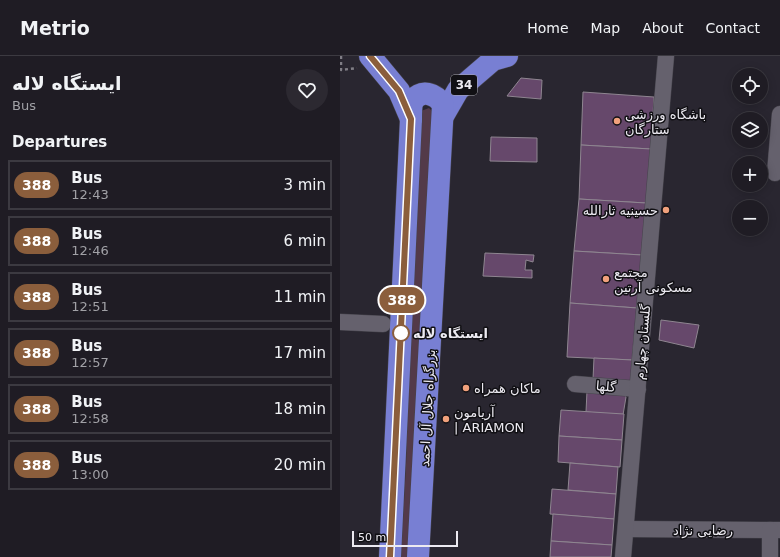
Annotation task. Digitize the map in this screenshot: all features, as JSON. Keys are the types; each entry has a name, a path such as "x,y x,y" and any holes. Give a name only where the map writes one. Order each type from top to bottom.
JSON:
{"highway":[{"name":"34","path":"443,116 458,90 493,60 507,56"},
{"path":"363,62 399,91 411,119"},
{"path":"390,557 412,103 416,98 425,94 436,96 443,105 443,116"},
{"name":"بزرگراه جلال آل احمد","path":"418,557 443,116"}],"street":[{"name":"گلستان چهارم","path":"623,557 666,56"},
{"path":"775,173 780,114"},
{"path":"340,322 383,324"},
{"name":"گلها","path":"575,384 638,389"},
{"name":"رضایی نژاد","path":"626,529 775,530"},
{"path":"770,557 775,530"}],"path":[{"path":"341,56 341,70 363,62"}],"shaded area":[{"path":"429,108 434,113 411,557 401,557 406,464 418,121 421,111"}],"building":[{"path":"521,78 542,80 541,99 507,96"},
{"name":"باشگاه ورزشی ستارگان","path":"583,92 654,97 651,149 581,145"},
{"path":"491,137 537,138 537,162 490,161"},
{"path":"581,145 651,149 646,203 579,199"},
{"path":"579,199 646,203 642,255 574,251"},
{"name":"مجتمع مسکونی آرتین","path":"574,251 642,255 637,308 570,303"},
{"path":"485,253 534,255 533,262 526,260 525,270 532,270 532,278 483,276"},
{"path":"570,303 637,308 632,360 567,357"},
{"path":"661,320 699,325 694,348 659,340"},
{"path":"594,358 632,360 631,383 593,379"},
{"path":"587,391 624,394 626,397 623,415 586,412"},
{"path":"561,410 624,414 622,440 559,436"},
{"path":"559,436 622,440 620,467 558,462"},
{"path":"570,463 618,467 616,494 568,490"},
{"path":"552,489 616,494 614,519 550,514"},
{"path":"553,514 614,519 612,545 551,541"},
{"path":"551,541 612,545 611,557 550,557"}],"bus line":[{"name":"388","path":"370,56 399,91 411,119 390,557"}],"place":[{"name":"باشگاه ورزشی ستارگان","path":"617,121"},
{"name":"حسینیه ثارالله","path":"666,210"},
{"name":"مجتمع مسکونی آرتین","path":"606,279"},
{"name":"ایستگاه لاله","path":"401,333"},
{"name":"ماکان همراه","path":"466,388"},
{"name":"آریامون | ARIAMON","path":"446,419"}]}
